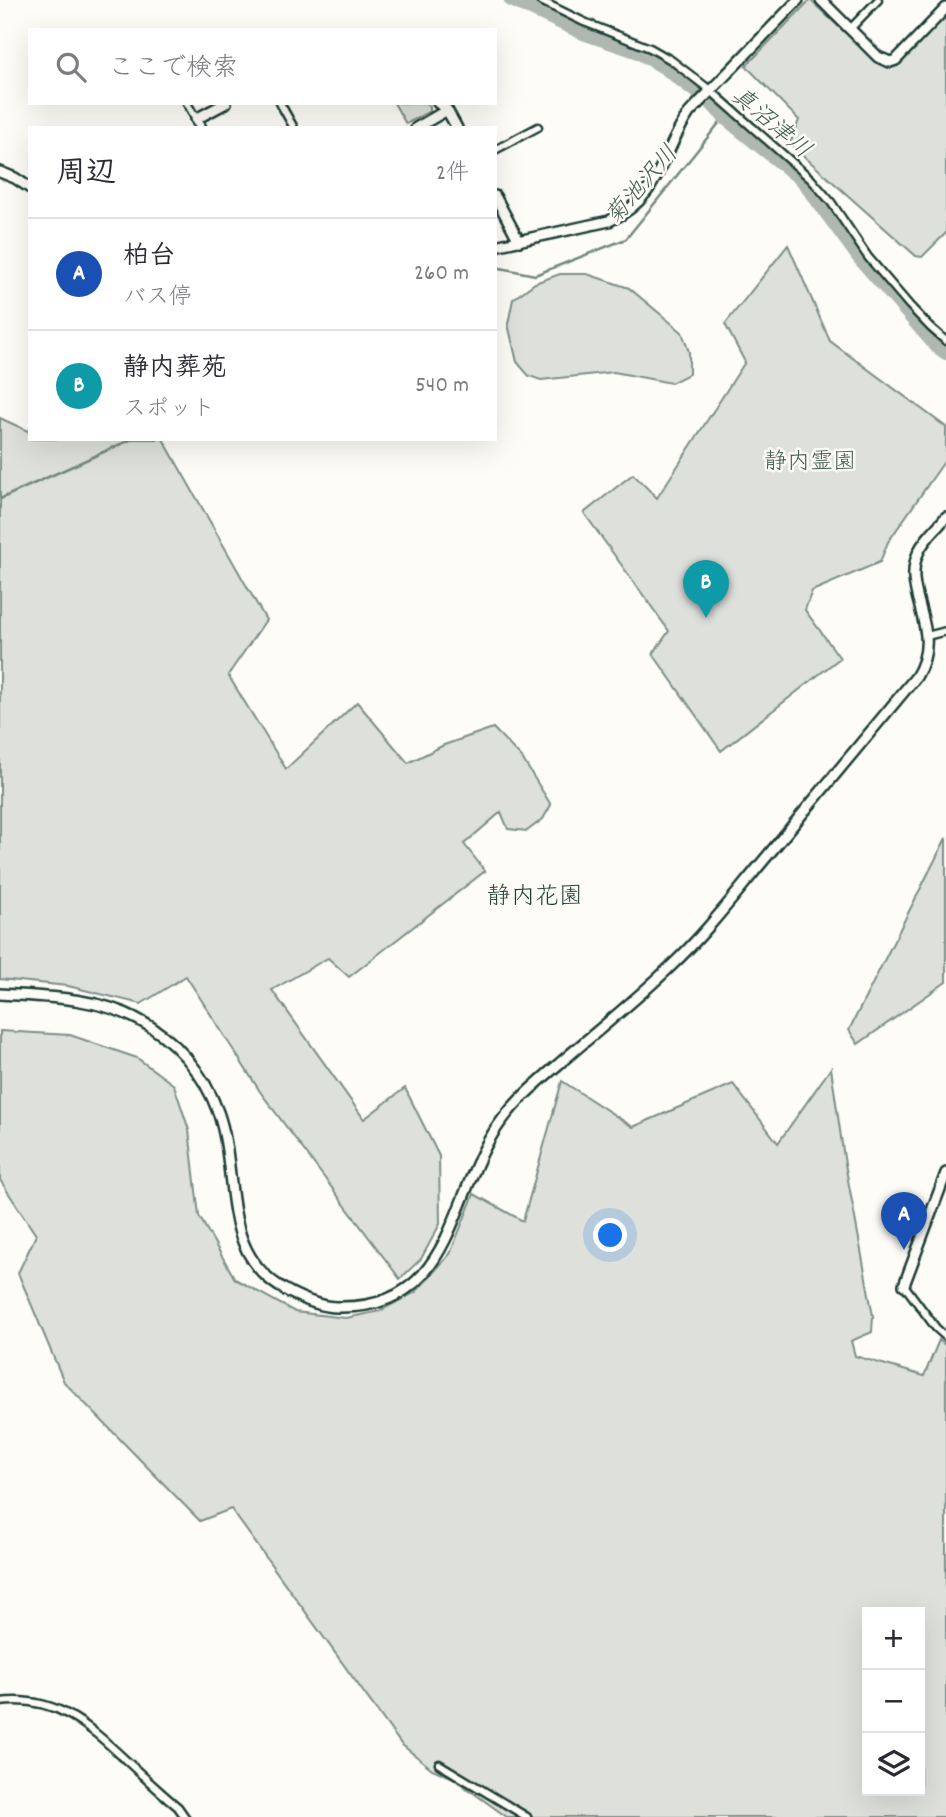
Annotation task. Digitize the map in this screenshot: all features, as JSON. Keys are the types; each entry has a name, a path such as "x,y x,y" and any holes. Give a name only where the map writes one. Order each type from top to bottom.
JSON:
{"street":[{"path":"539,0 584,22 650,48 671,60 811,178 831,202 868,257 909,305 946,341"},
{"path":"497,246 610,221 633,208 652,185 678,128 708,92 798,0"},
{"path":"821,0 878,57 890,62 896,60 946,8"},
{"path":"850,29 878,0"},
{"path":"188,105 199,124 223,105"},
{"path":"282,105 293,126"},
{"path":"441,105 447,110 456,126"},
{"path":"419,126 447,110"},
{"path":"497,149 538,127"},
{"path":"0,172 28,184"},
{"path":"497,201 519,240"},
{"path":"0,994 74,1000 116,1010 137,1019 172,1043 184,1055 195,1069 218,1112 228,1156 234,1217 240,1237 248,1253 268,1278 283,1289 317,1304 335,1307 355,1306 398,1294 426,1272 437,1257 447,1240 463,1195 487,1142 512,1107 673,965 718,915 916,677 925,662 927,636 915,584 915,563 924,542 946,517"},
{"path":"927,636 946,631"},
{"path":"946,1173 904,1284 936,1328 946,1337"},
{"path":"0,1702 46,1705 84,1723 185,1817"},
{"path":"439,1764 527,1817"}],"green space":[{"path":"810,0 880,65 895,66 946,16 946,233 922,257 916,256 790,144 799,120 746,66"},
{"path":"395,105 430,106 430,111 406,124"},
{"name":"静内霊園","path":"788,245 830,341 946,427 946,459 888,542 880,562 812,591 805,610 840,658 721,751 653,654 669,631 584,513 633,474 657,498 745,362 725,324"},
{"path":"560,274 587,274 629,288 682,332 689,352 689,374 671,383 614,372 541,380 529,376 517,362 508,324 513,299 535,283"},
{"path":"0,418 28,431 28,441 164,441 266,620 228,675 286,769 357,702 408,763 444,745 493,728 522,758 551,805 543,819 527,831 508,829 501,812 464,844 485,871 349,977 328,958 272,990 364,1119 405,1088 439,1156 440,1224 421,1259 400,1279 261,1093 186,976 141,1004 68,986 0,979"},
{"path":"946,838 946,982 858,1044 849,1030"},
{"path":"0,1031 70,1035 137,1058 174,1085 189,1130 199,1216 235,1279 295,1312 346,1318 380,1311 416,1292 450,1254 474,1194 523,1221 562,1081 633,1127 733,1084 778,1143 831,1068 844,1158 873,1316 872,1332 851,1341 855,1356 924,1376 939,1340 946,1346 946,1817 507,1817 451,1777 432,1769 401,1744 231,1509 200,1521 64,1382 18,1273 36,1235 0,1180"}],"waterway":[{"name":"真沼津川","path":"511,0 583,33 636,51 665,68 712,104 724,117 803,181 860,259 935,345 946,353"},
{"name":"菊池沢川","path":"497,267 535,275 626,239 724,117"},
{"name":"菊池沢川","path":"0,499 128,441"}],"place":[{"name":"静内葬苑","path":"706,618"},
{"name":"柏台","path":"904,1250"}],"district":[{"name":"静内花園","path":"535,898"}]}
